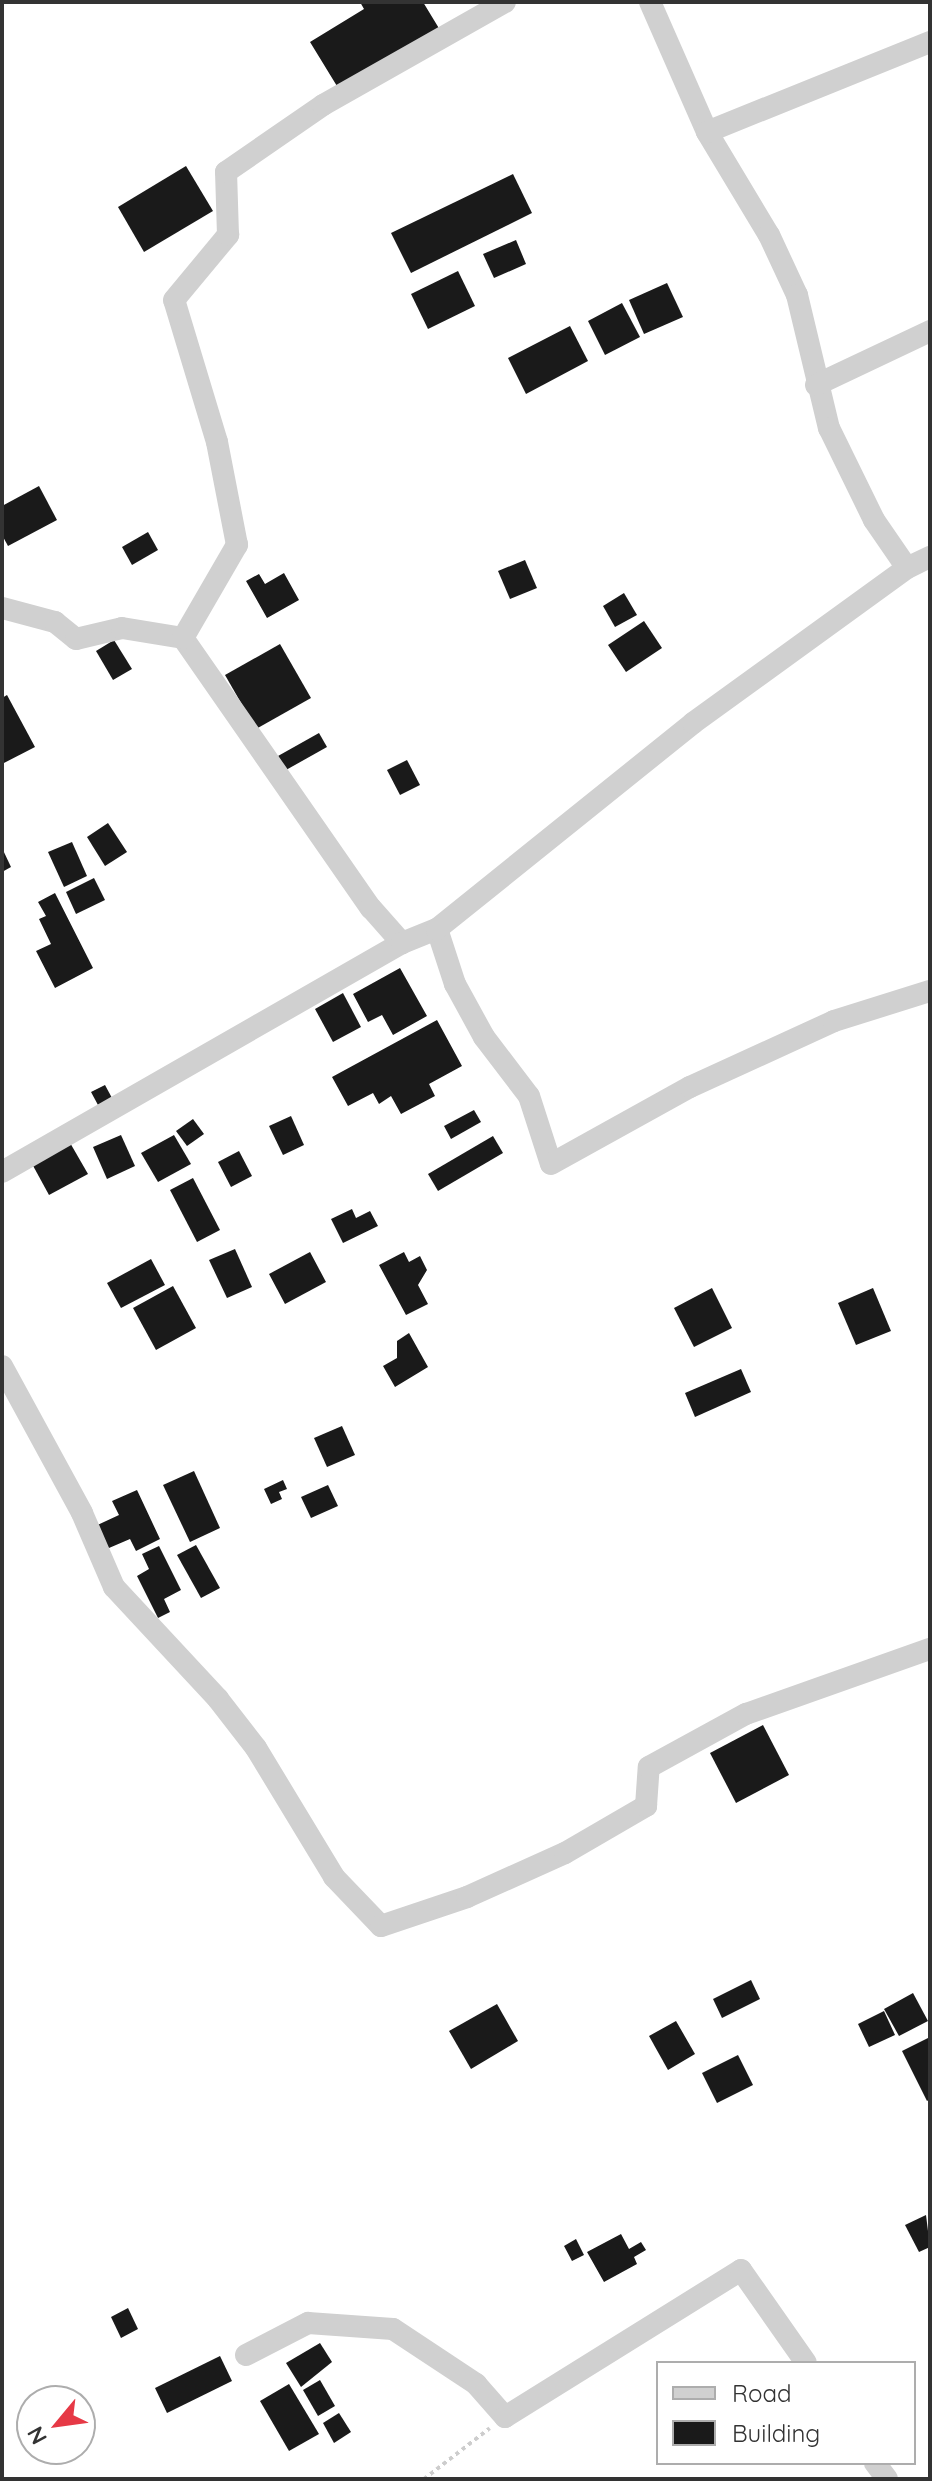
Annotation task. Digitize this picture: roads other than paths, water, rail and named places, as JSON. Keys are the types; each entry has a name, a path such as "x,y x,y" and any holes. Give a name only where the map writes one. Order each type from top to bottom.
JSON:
{"street":[{"path":"183,638 237,545 217,442 174,300 228,235 226,172 323,105 505,2"},
{"path":"650,2 707,132 769,235 797,295 816,385 829,428 874,520 907,568"},
{"path":"707,132 930,42"},
{"path":"816,385 930,331"},
{"path":"2,1172 402,943 437,929 693,723 907,568 930,557"},
{"path":"2,608 55,622 76,639 122,628 183,638 371,908 402,943"},
{"path":"437,929 455,984 484,1037 529,1096 551,1164 690,1087 834,1021 930,991"},
{"path":"2,1366 82,1513 114,1587 218,1699 256,1748 334,1877 381,1926 467,1897 565,1853 646,1806 649,1767 746,1714 930,1649"},
{"path":"246,2355 308,2323 393,2329 476,2384 505,2417 741,2270 805,2361"}]}
